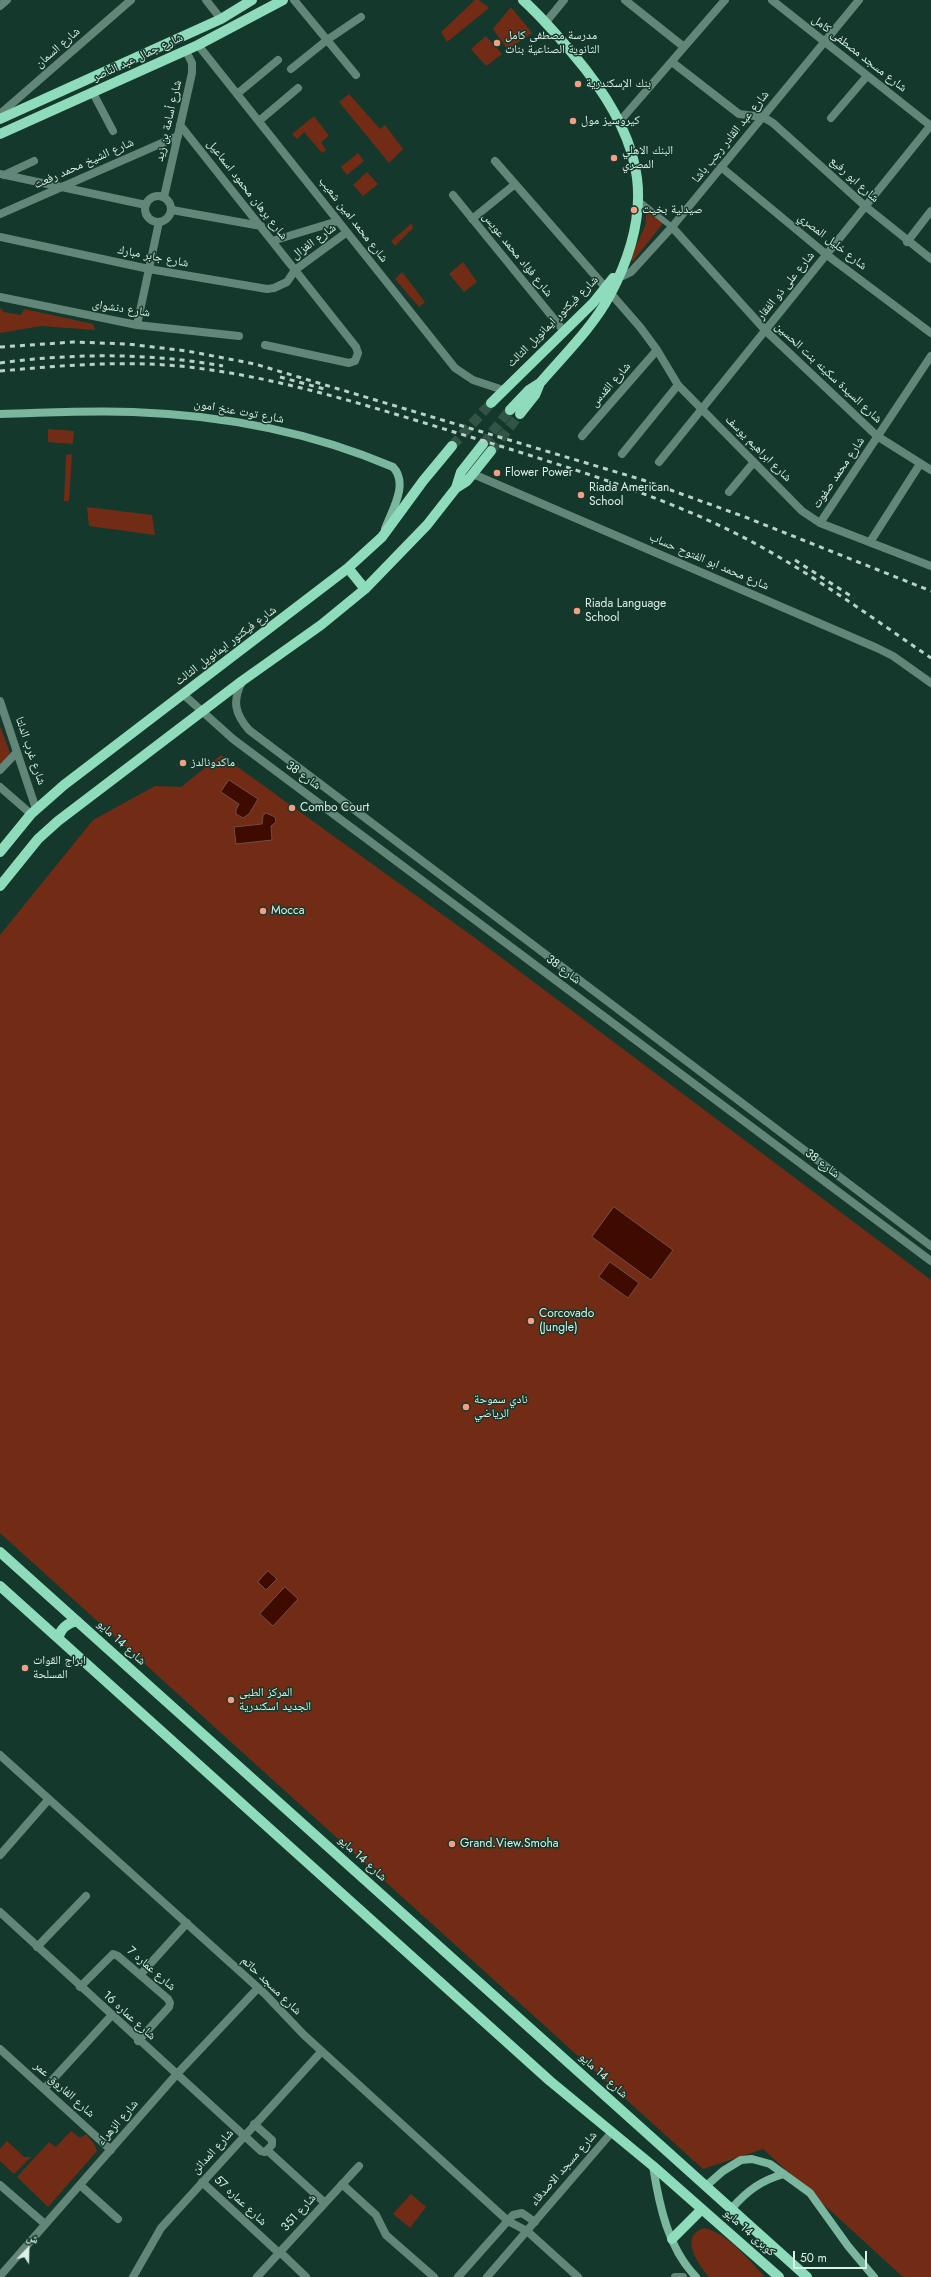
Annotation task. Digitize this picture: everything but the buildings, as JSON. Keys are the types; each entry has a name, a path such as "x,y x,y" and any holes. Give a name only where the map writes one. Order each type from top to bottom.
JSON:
{"main road":[{"name":"شارع جمال عبد الناصر","path":"0,120 221,19 252,0"},
{"name":"شارع جمال عبد الناصر","path":"0,134 186,51 283,0"},
{"name":"شارع فيكتور ايمانويل الثالث","path":"510,410 529,390 540,383 594,319 625,260 635,231 638,200 637,175 633,155 620,121 605,95 546,22 523,0"},
{"name":"شارع فيكتور ايمانويل الثالث","path":"491,403 563,330 608,291"},
{"name":"شارع فيكتور ايمانويل الثالث","path":"520,414 535,395 540,383"},
{"name":"شارع توت عنخ امون","path":"0,414 132,412 184,415 263,426 295,434 385,464 393,467 399,473 401,481 399,490 382,537"},
{"path":"0,886 45,831 202,713 242,681 321,625 365,589 423,530 456,488 460,472 483,444"},
{"name":"شارع فيكتور ايمانويل الثالث","path":"0,852 34,812 64,785 184,695 348,568 382,537 423,481 452,446"},
{"path":"456,488 464,484 491,451"},
{"path":"348,568 365,589"},
{"name":"شارع 14 مايو","path":"0,1552 732,2208"},
{"path":"0,1586 544,2076 653,2166 702,2209 672,2239"},
{"path":"58,1638 62,1628 77,1621"},
{"path":"706,2186 723,2171 747,2160 761,2160 784,2174 810,2193 848,2246 874,2277"},
{"path":"653,2166 659,2203 672,2239 685,2264 696,2277"},
{"path":"732,2208 754,2186 771,2177 784,2174"},
{"name":"كوبرى 14 مايو","path":"732,2208 807,2277"},
{"name":"كوبرى 14 مايو","path":"702,2209 779,2277"}],"street":[{"path":"0,6 7,0"},
{"name":"شارع السمان","path":"0,114 131,0"},
{"path":"206,0 221,19"},
{"path":"294,0 356,75"},
{"path":"546,22 564,0"},
{"path":"625,0 684,47"},
{"path":"620,121 725,0"},
{"name":"شارع مسجد مصطفى كامل","path":"772,0 931,126"},
{"name":"شارع عبد القادر رجب باشا","path":"616,278 631,272 672,227 858,0"},
{"path":"291,69 327,40 361,17"},
{"name":"شارع محمد امين شعيب","path":"198,45 455,368 473,380 503,390"},
{"name":"شارع أسامة بن زيد","path":"164,197 192,73 192,63 186,51"},
{"path":"237,94 278,60"},
{"path":"672,62 739,114 762,117"},
{"path":"831,118 867,76"},
{"path":"259,121 298,88"},
{"path":"93,93 113,131"},
{"name":"شارع ابو رفيع","path":"762,117 773,123 865,206 907,242 931,259"},
{"name":"شارع برهان محمود اسماعيل","path":"180,125 356,347 358,356 355,361 349,363 265,345"},
{"name":"شارع على ذو الفقار","path":"659,462 931,126"},
{"name":"شارع الشيخ محمد رفعت","path":"0,214 178,136"},
{"path":"2,174 34,161"},
{"name":"شارع ابراهيم يوسف","path":"495,161 514,185 622,305 657,350 678,385 808,515 820,523 931,566"},
{"name":"شارع خليل المصري","path":"721,167 827,254 931,333"},
{"path":"2,174 146,205"},
{"path":"472,219 514,185"},
{"name":"شارع فؤاد محمد عويس","path":"453,195 563,330"},
{"path":"153,197 164,197 169,200 172,210 168,218 159,222 148,217 146,205 153,197"},
{"path":"638,200 672,227"},
{"path":"172,210 260,226"},
{"path":"907,242 931,211"},
{"name":"شارع الغزال","path":"272,241 338,221"},
{"path":"137,325 159,222"},
{"name":"شارع السيدة سكينه بنت الحسين","path":"672,227 766,331 878,436 931,470"},
{"name":"شارع الغزال","path":"295,270 347,232"},
{"name":"شارع جابر مبارك","path":"0,237 149,270 267,289 274,288 287,282 295,270"},
{"name":"شارع دنشواى","path":"0,297 137,325 239,336"},
{"name":"شارع القدس","path":"582,436 657,350"},
{"name":"شارع محمد صفوت","path":"820,523 931,356"},
{"path":"622,454 678,385"},
{"path":"729,492 754,462"},
{"path":"870,542 920,464"},
{"name":"شارع محمد ابو الفتوح حساب","path":"473,474 877,648 893,656 931,683"},
{"name":"شارع 38","path":"242,681 235,697 235,708 249,730 931,1246"},
{"name":"شارع 38","path":"184,695 202,713 233,739 931,1261"},
{"name":"شارع غرب الدلتا","path":"0,701 17,752 34,812"},
{"path":"0,770 17,752"},
{"path":"0,787 34,812"},
{"path":"891,1231 898,1221"},
{"name":"شارع مسجد حاتم","path":"0,1755 258,1988 321,2052 508,2221 527,2231 578,2277"},
{"path":"0,1855 49,1799"},
{"path":"37,1947 86,1896"},
{"name":"شارع عماره 16","path":"0,1912 138,2041 262,2152 268,2150"},
{"path":"140,1975 187,1924"},
{"name":"شارع عماره 7","path":"80,1987 113,1954 118,1956 168,1999 170,2003 138,2041"},
{"name":"شارع الزهراء","path":"0,2276 176,2075 258,1988"},
{"path":"44,2089 111,2016"},
{"name":"شارع الفاروق عمر","path":"0,2049 111,2150"},
{"name":"شارع المدائن","path":"136,2276 161,2228 321,2052"},
{"path":"254,2124 272,2140 268,2150 325,2203"},
{"name":"شارع مسجد الاصدقاء","path":"487,2277 612,2132"},
{"name":"شارع 351","path":"257,2277 359,2166"},
{"name":"شارع عماره 57","path":"202,2182 306,2277"},
{"path":"342,2184 376,2215 386,2235 434,2277"},
{"path":"0,2185 45,2224"},
{"path":"80,2185 118,2219"},
{"name":"شارع مسجد الاصدقاء","path":"458,2277 513,2215 519,2213 525,2214 534,2222"},
{"path":"674,2277 683,2277"}],"shaded area":[{"path":"475,0 479,0 489,8 447,42 441,32"},
{"path":"511,7 532,33 508,50 493,29"},
{"path":"486,36 502,54 486,66 471,49"},
{"path":"349,94 380,129 385,125 403,149 389,163 339,102"},
{"path":"314,116 329,136 321,142 326,150 322,153 304,132 297,139 292,134"},
{"path":"358,153 364,161 347,175 341,167"},
{"path":"367,172 378,184 363,196 353,185"},
{"path":"647,210 665,221 633,261 630,259 645,226"},
{"path":"412,223 413,228 395,246 391,241"},
{"path":"463,262 477,282 464,292 449,274"},
{"path":"402,272 425,302 419,307 395,279"},
{"path":"0,308 4,312 21,315 24,309 93,324 95,330 41,326 0,333"},
{"path":"48,429 74,431 73,444 48,442"},
{"path":"72,454 69,501 64,501 66,455"},
{"path":"87,507 152,515 155,535 89,526"},
{"path":"0,726 10,753 0,765"},
{"name":"نادي سموحة الرياضي","path":"221,755 475,938 931,1280 931,2277 903,2277 763,2149 703,2169 0,1533 0,935 93,820 155,786 181,787"},
{"path":"229,780 258,799 249,814 243,818 236,814 239,804 221,792"},
{"path":"266,813 275,817 276,822 271,826 272,840 236,844 234,827 262,824 263,816"},
{"path":"614,1207 673,1250 651,1280 592,1237"},
{"path":"610,1262 639,1283 628,1298 599,1277"},
{"path":"268,1571 277,1579 266,1590 258,1582"},
{"path":"285,1587 298,1599 273,1626 260,1614"},
{"path":"71,2131 80,2138 86,2134 94,2144 97,2151 48,2207 17,2177 49,2142 56,2147"},
{"path":"7,2141 24,2157 31,2157 14,2174 0,2161 0,2149"},
{"path":"411,2194 426,2207 410,2228 393,2214"},
{"path":"704,2228 721,2235 729,2241 765,2277 709,2277 696,2258 692,2244 692,2237 696,2232"}],"tunnel":[{"path":"452,446 491,403"},
{"path":"483,444 510,410"},
{"path":"491,451 520,414"}],"railway":[{"path":"0,347 74,342 128,344 187,351 255,364 643,480 745,517 931,591"},
{"path":"0,363 56,357 112,356 168,359 223,366"},
{"path":"0,371 102,364 153,364 204,369 311,390 484,441 644,494 676,506 737,534 812,577 931,658"},
{"path":"280,377 328,390"},
{"path":"795,560 854,598"}],"place":[{"name":"مدرسة مصطفى كامل الثانوية الصناعية بنات","path":"497,43"},
{"name":"بنك الإسكندرية","path":"578,84"},
{"name":"كيروسيز مول","path":"573,121"},
{"name":"البنك الاهلي المصري","path":"614,158"},
{"name":"صيدلية بخيت","path":"634,210"},
{"name":"Flower Power","path":"497,473"},
{"name":"Riada American School","path":"581,495"},
{"name":"Riada Language School","path":"577,611"},
{"name":"ماكدونالدز","path":"183,763"},
{"name":"Combo Court","path":"292,808"},
{"name":"Mocca","path":"263,911"},
{"name":"Corcovado (Jungle)","path":"531,1321"},
{"name":"نادي سموحة الرياضي","path":"466,1407"},
{"name":"ابراج القوات المسلحة","path":"25,1668"},
{"name":"المركز الطبى الجديد اسكندرية","path":"231,1700"},
{"name":"Grand.View.Smoha","path":"452,1844"}]}
